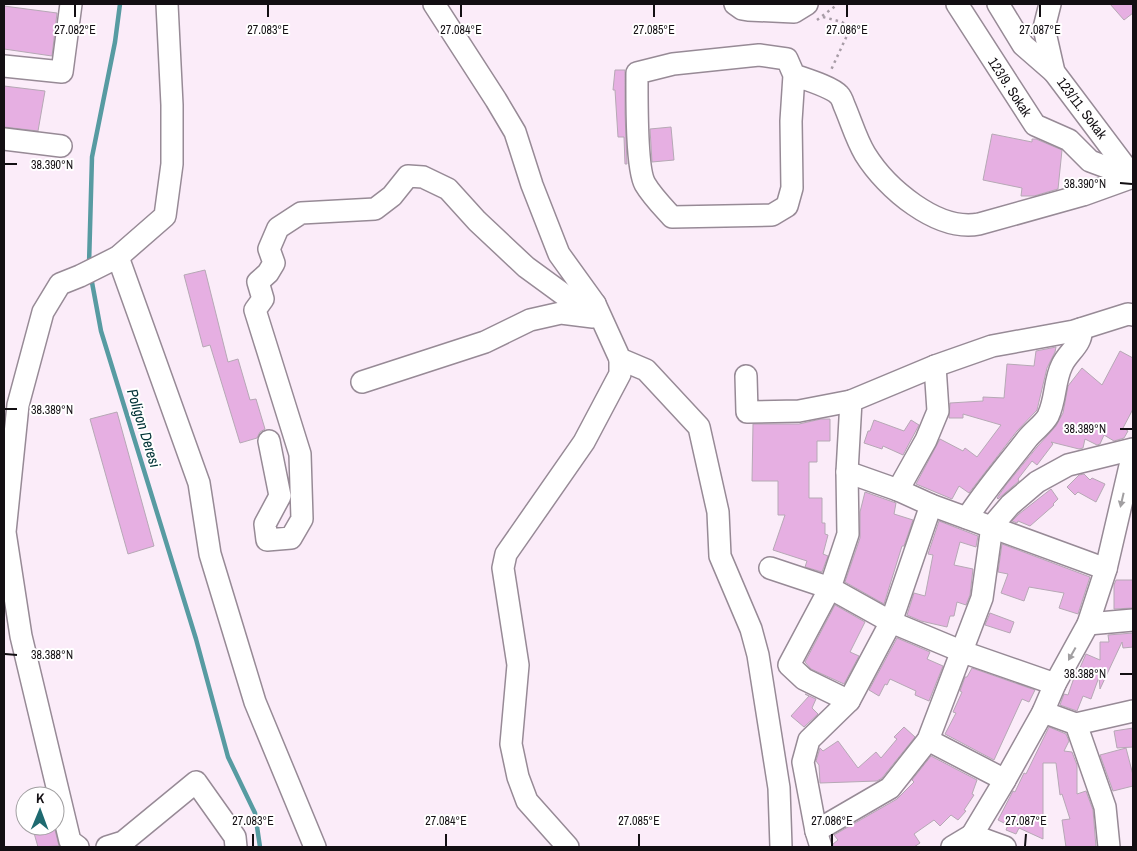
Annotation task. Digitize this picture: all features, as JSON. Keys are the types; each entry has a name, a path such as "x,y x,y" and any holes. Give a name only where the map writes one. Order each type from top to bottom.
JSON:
{"street":[{"path":"4,66 62,72 71,4"},
{"path":"78,847 70,841 45,742 21,636 5,532 18,404 43,312 60,284 118,257 165,216 172,164 172,105 166,4"},
{"path":"434,4 515,132 532,185 559,254 598,311 620,359 620,374 584,442 506,554 503,568 518,665 512,744 518,777 526,801 568,847"},
{"path":"735,4 742,9 748,10 808,11"},
{"name":"123/9. Sokak","path":"957,4 1035,125 1069,140 1090,161 1133,177"},
{"path":"998,4 1023,45 1054,72"},
{"name":"123/11. Sokak","path":"1050,4 1044,28 1054,72 1133,177"},
{"path":"794,75 791,122 792,188 787,206 772,215 672,217 644,183 636,101 638,73 673,64 759,55 787,59 794,75 824,86 839,94 864,153 884,178 905,198 926,212 950,223 967,227 979,224 1083,194 1133,177"},
{"path":"4,139 61,146"},
{"path":"269,441 280,496 265,524 267,540 291,538 302,519 300,454 255,310 263,299 258,282 268,273 274,263 269,250 278,228 302,213 375,209 392,196 408,176 423,177 448,189 477,221 526,267 578,305 598,311"},
{"path":"118,257 200,483 210,554 255,702 315,847"},
{"path":"362,382 484,342 530,320 561,313 598,311"},
{"path":"746,376 747,412 799,410 851,401 936,366 992,346 1081,329 1128,314 1133,315"},
{"path":"967,518 990,485 1046,418 1054,402 1058,375 1068,354 1080,340 1081,329"},
{"path":"620,359 646,370 699,427 718,512 720,556 751,629 758,655 779,788 782,847"},
{"path":"898,490 926,440 938,411 936,366"},
{"path":"848,701 804,679 789,665 830,588 848,534 847,472 851,401"},
{"path":"930,505 891,622 848,701 809,740 803,762 819,839 890,788 928,740 982,598 992,526 1010,505 1038,482 1068,465 1133,451 1106,569 1088,624 1055,684 1043,712 972,835 952,847"},
{"path":"847,472 898,490 930,505 1106,569"},
{"path":"770,568 830,588 891,622 963,652 1055,684"},
{"path":"1088,624 1133,620"},
{"path":"1043,712 1076,724 1133,711"},
{"path":"1076,724 1105,807 1109,847"},
{"path":"928,740 1005,780"},
{"path":"107,847 123,842 196,782 235,837 236,847"},
{"path":"972,835 1005,847"}],"path":[{"path":"808,11 842,22 850,29 824,86"}],"building":[{"path":"1110,4 1133,4 1133,13 1124,20"},
{"path":"4,6 57,13 52,56 4,49"},
{"path":"615,70 625,70 627,164 625,164 624,137 618,137 615,90 613,90"},
{"path":"4,86 45,91 38,131 4,127"},
{"path":"671,127 674,160 652,162 650,129"},
{"path":"992,134 1032,142 1032,139 1036,139 1062,150 1058,189 1034,196 1021,196 1022,188 983,180"},
{"path":"205,270 228,362 238,359 250,400 256,399 265,429 260,432 257,438 240,443 210,345 203,347 184,275"},
{"path":"1056,347 1047,368 1037,410 1017,431 969,493 959,486 952,499 916,484 940,439 963,451 965,448 977,457 1001,425 963,414 963,418 949,418 950,403 983,401 983,397 1004,398 1007,364 1034,366 1036,351"},
{"path":"1120,351 1133,358 1133,409 1123,428 1128,431 1124,438 1114,441 1104,435 1100,444 1097,445 1085,439 1083,448 1079,449 1051,442 1053,444 1037,465 1032,461 1018,479 1019,481 998,499 1006,485 1056,426 1063,413 1068,386 1082,368 1102,385"},
{"path":"117,412 154,546 128,554 90,419"},
{"path":"830,419 830,441 817,441 817,462 809,462 809,498 822,498 822,523 825,523 825,534 828,535 823,554 828,556 822,572 805,567 807,561 773,550 785,515 778,515 778,481 752,481 753,424 799,424"},
{"path":"874,420 904,431 911,420 919,425 903,455 883,446 882,449 864,443"},
{"path":"1084,474 1090,480 1092,478 1105,484 1096,502 1078,492 1075,495 1067,487 1079,475"},
{"path":"1051,489 1058,499 1054,505 1030,526 1018,521 1017,523 1012,521 1019,514"},
{"path":"865,492 896,503 894,514 913,520 904,546 902,546 884,604 845,582 860,538 860,512"},
{"path":"939,521 978,536 976,547 960,542 954,565 973,569 970,595 966,605 957,602 954,616 950,616 947,627 921,621 907,615 914,593 925,596 933,555 928,554"},
{"path":"1002,544 1090,577 1078,614 1059,608 1064,593 1029,587 1024,601 1001,593 1008,574 998,572"},
{"path":"1116,580 1133,580 1133,608 1114,609 1114,585"},
{"path":"835,605 865,622 850,652 859,656 844,684 811,669 805,662"},
{"path":"990,613 1014,622 1010,633 985,625"},
{"path":"1133,633 1133,647 1123,648 1122,642 1100,689 1099,677 1091,699 1083,696 1077,711 1060,705 1064,694 1068,695 1076,672 1078,672 1086,654 1100,660 1100,642 1109,642 1108,635"},
{"path":"897,638 930,652 927,659 943,666 929,701 915,695 916,691 890,679 879,696 869,690"},
{"path":"972,668 1035,690 1029,702 1022,699 994,760 945,734 956,713 953,712 962,692 960,691 965,677 967,677"},
{"path":"805,694 816,699 812,708 818,714 804,727 791,716 809,696"},
{"path":"904,727 915,737 882,778 877,781 820,783 819,765 816,761 820,748 823,751 838,741 858,768 876,752 881,758 897,739 894,737"},
{"path":"1049,727 1066,734 1069,741 1064,751 1072,752 1077,765 1077,794 1086,791 1093,810 1096,847 1066,847 1062,820 1070,819 1062,794 1060,795 1056,763 1043,763 1043,839 1019,828 1016,834 1006,830 1008,825 998,820 1013,791 1015,792 1024,773 1026,774"},
{"path":"1133,728 1133,747 1117,748 1114,731"},
{"path":"1126,748 1133,775 1133,786 1113,791 1100,755"},
{"path":"931,756 977,780 972,794 974,795 964,810 966,811 958,820 951,815 940,826 934,820 914,834 920,843 914,847 833,847 833,844 838,840 834,835 897,799 914,782 912,780"},
{"path":"35,836 56,836 59,846 38,847"}],"waterway":[{"name":"Poligon Deresi","path":"89,265 92,157 115,42 120,4"},
{"name":"Poligon Deresi","path":"91,277 101,331 196,639 228,757 255,813 260,847"}]}
